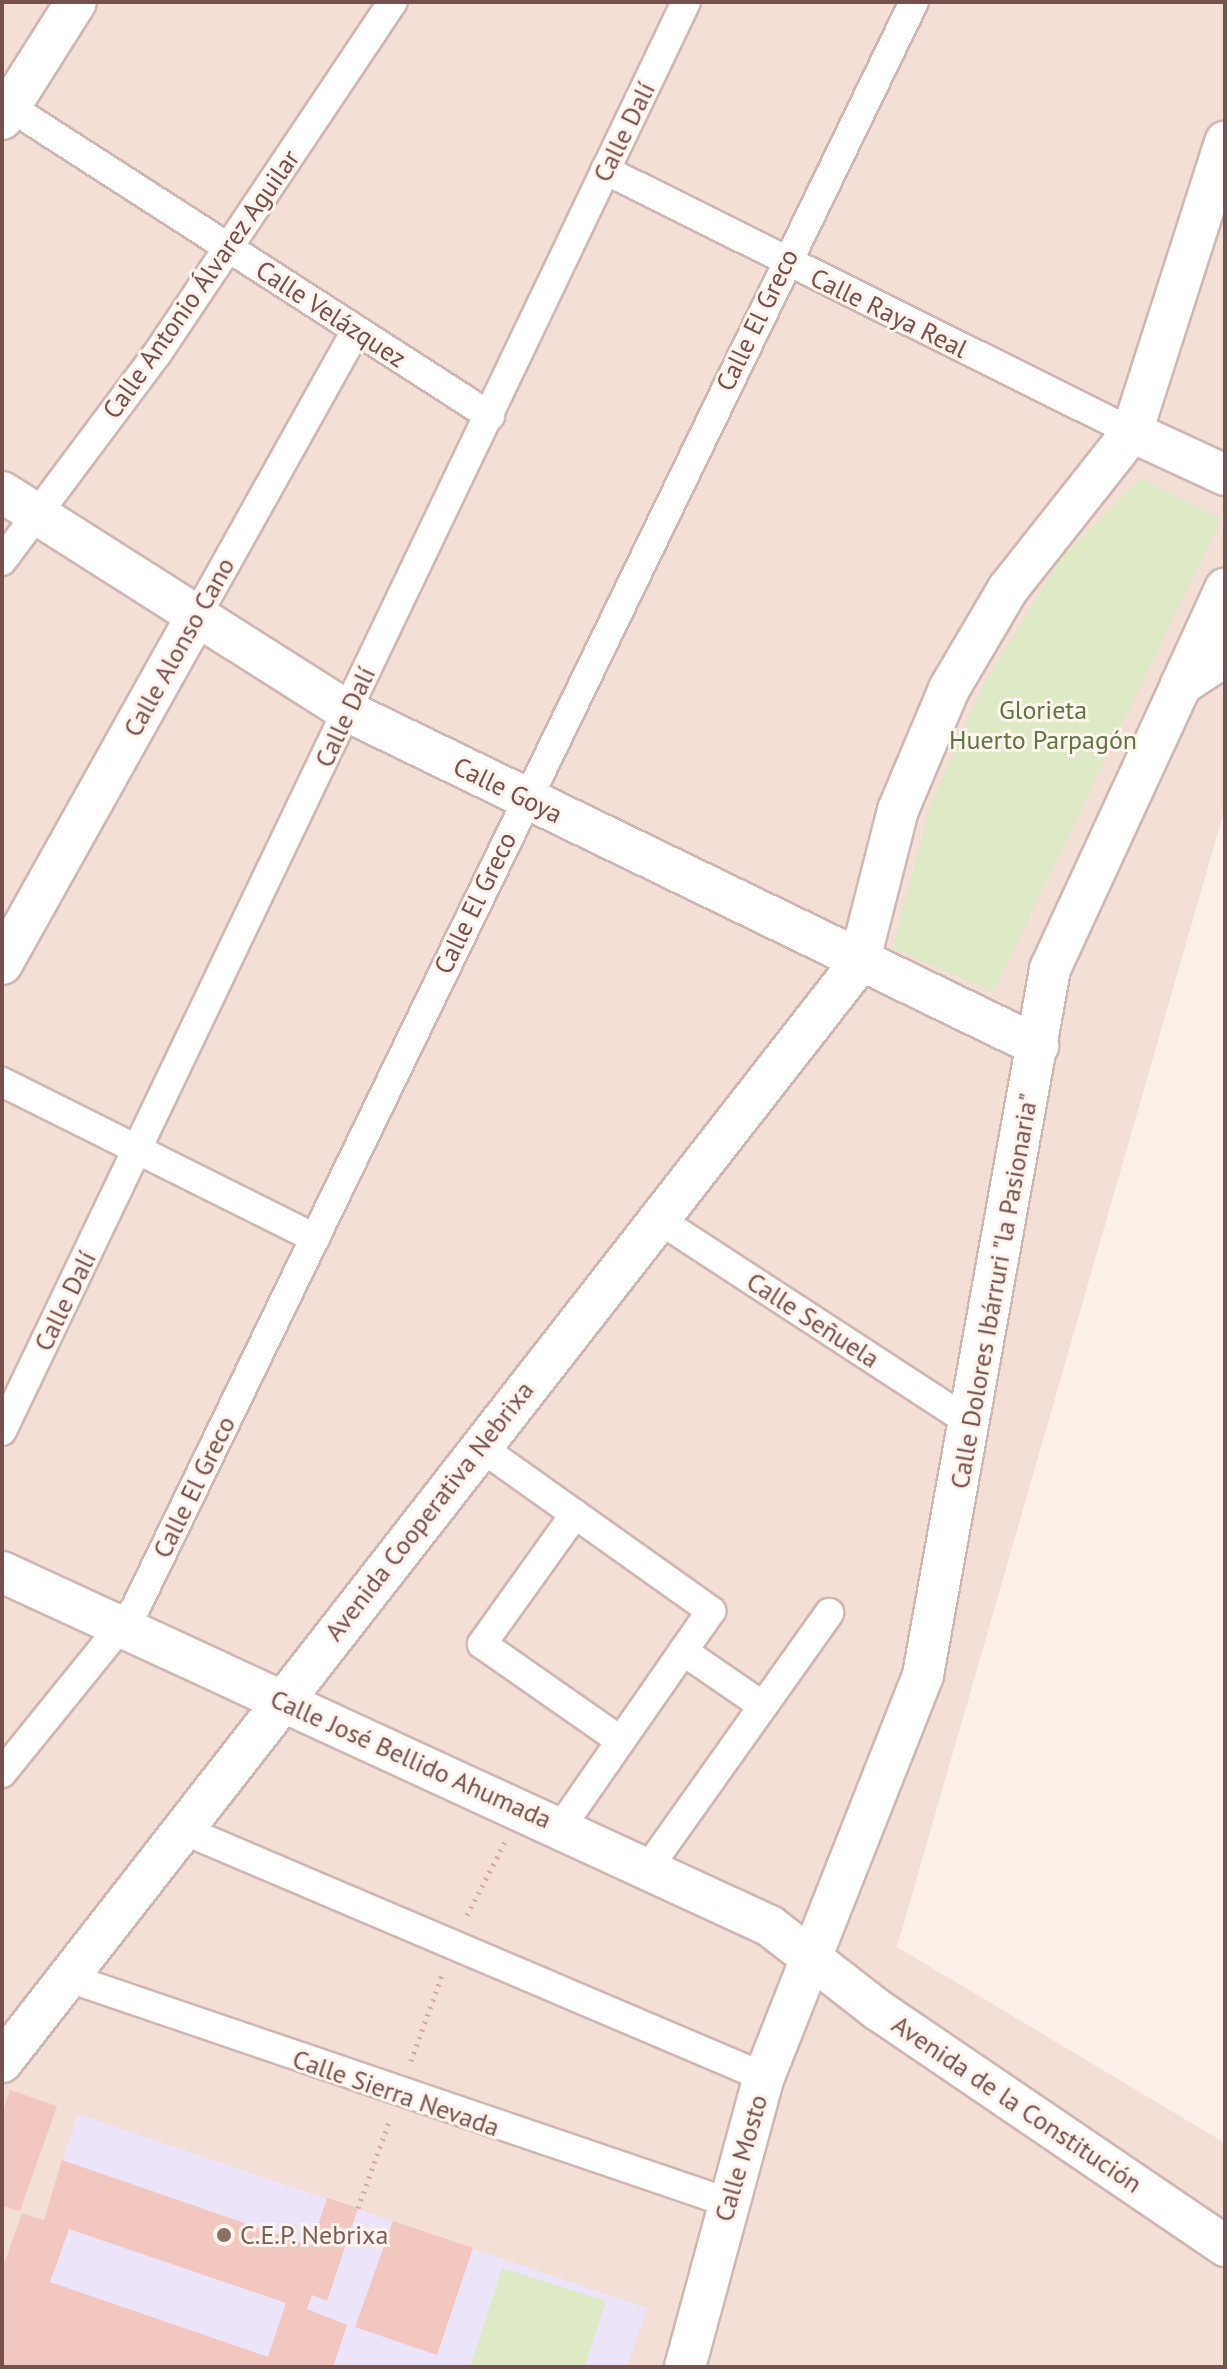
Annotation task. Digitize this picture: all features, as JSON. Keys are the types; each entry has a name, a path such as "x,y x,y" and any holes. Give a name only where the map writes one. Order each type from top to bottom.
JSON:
{"street":[{"path":"6,113 76,2"},
{"name":"Calle Antonio Álvarez Aguilar","path":"2,561 230,248 393,2"},
{"name":"Calle Dalí","path":"2,1431 686,2"},
{"name":"Calle El Greco","path":"2,1773 116,1628 135,1609 785,262 914,2"},
{"name":"Calle Velázquez","path":"6,113 230,248 490,416"},
{"path":"859,963 898,810 949,689 1008,589 1132,432 1222,159"},
{"name":"Calle Raya Real","path":"605,170 1132,432"},
{"name":"Calle Alonso Cano","path":"2,964 356,331"},
{"path":"1132,432 1225,475"},
{"name":"Calle Goya","path":"2,492 347,711 859,963 1038,1046"},
{"path":"1181,685 1225,589"},
{"path":"1181,685 1225,656"},
{"name":"Calle Dolores Ibárruri \"la Pasionaria\"","path":"815,1956 923,1675 1050,969 1181,685"},
{"name":"Avenida Cooperativa Nebrixa","path":"2,2062 655,1217 859,963"},
{"path":"2,1082 315,1238"},
{"name":"Calle Señuela","path":"655,1217 970,1422"},
{"path":"479,1446 711,1611 561,1827"},
{"path":"575,1514 482,1644 621,1741"},
{"name":"Calle José Bellido Ahumada","path":"2,1572 116,1628 283,1700 648,1868 815,1956"},
{"path":"648,1868 829,1613"},
{"path":"683,1651 763,1706"},
{"path":"181,1829 764,2077"},
{"name":"Calle Mosto","path":"685,2367 727,2202 764,2077 815,1956"},
{"name":"Avenida de la Constitución","path":"815,1956 878,2010 1225,2246"},
{"name":"Calle Sierra Nevada","path":"66,1977 399,2096 727,2202"}],"path":[{"path":"358,2208 399,2096"}],"shaded area":[{"path":"2,2 1225,2 1225,808 897,1947 1225,2143 1225,2367 2,2367"},
{"name":"C.E.P. Nebrixa","path":"78,2114 647,2308 627,2367 2,2367 2,2270 22,2213 44,2219"}],"green space":[{"name":"Glorieta Huerto Parpagón","path":"1141,478 1221,519 993,992 893,948 930,806 985,682 1061,558"},
{"path":"502,2268 606,2301 585,2367 470,2367"}],"building":[{"path":"10,2090 57,2106 20,2211 2,2206 2,2113"},
{"path":"62,2160 311,2246 327,2198 358,2208 327,2301 312,2295 307,2309 347,2325 333,2367 2,2367 2,2270 22,2213 44,2220","holes":["69,2229 286,2303 268,2357 50,2282"]},
{"path":"393,2221 473,2248 437,2355 355,2327"}],"place":[{"name":"C.E.P. Nebrixa","path":"224,2235"}]}
